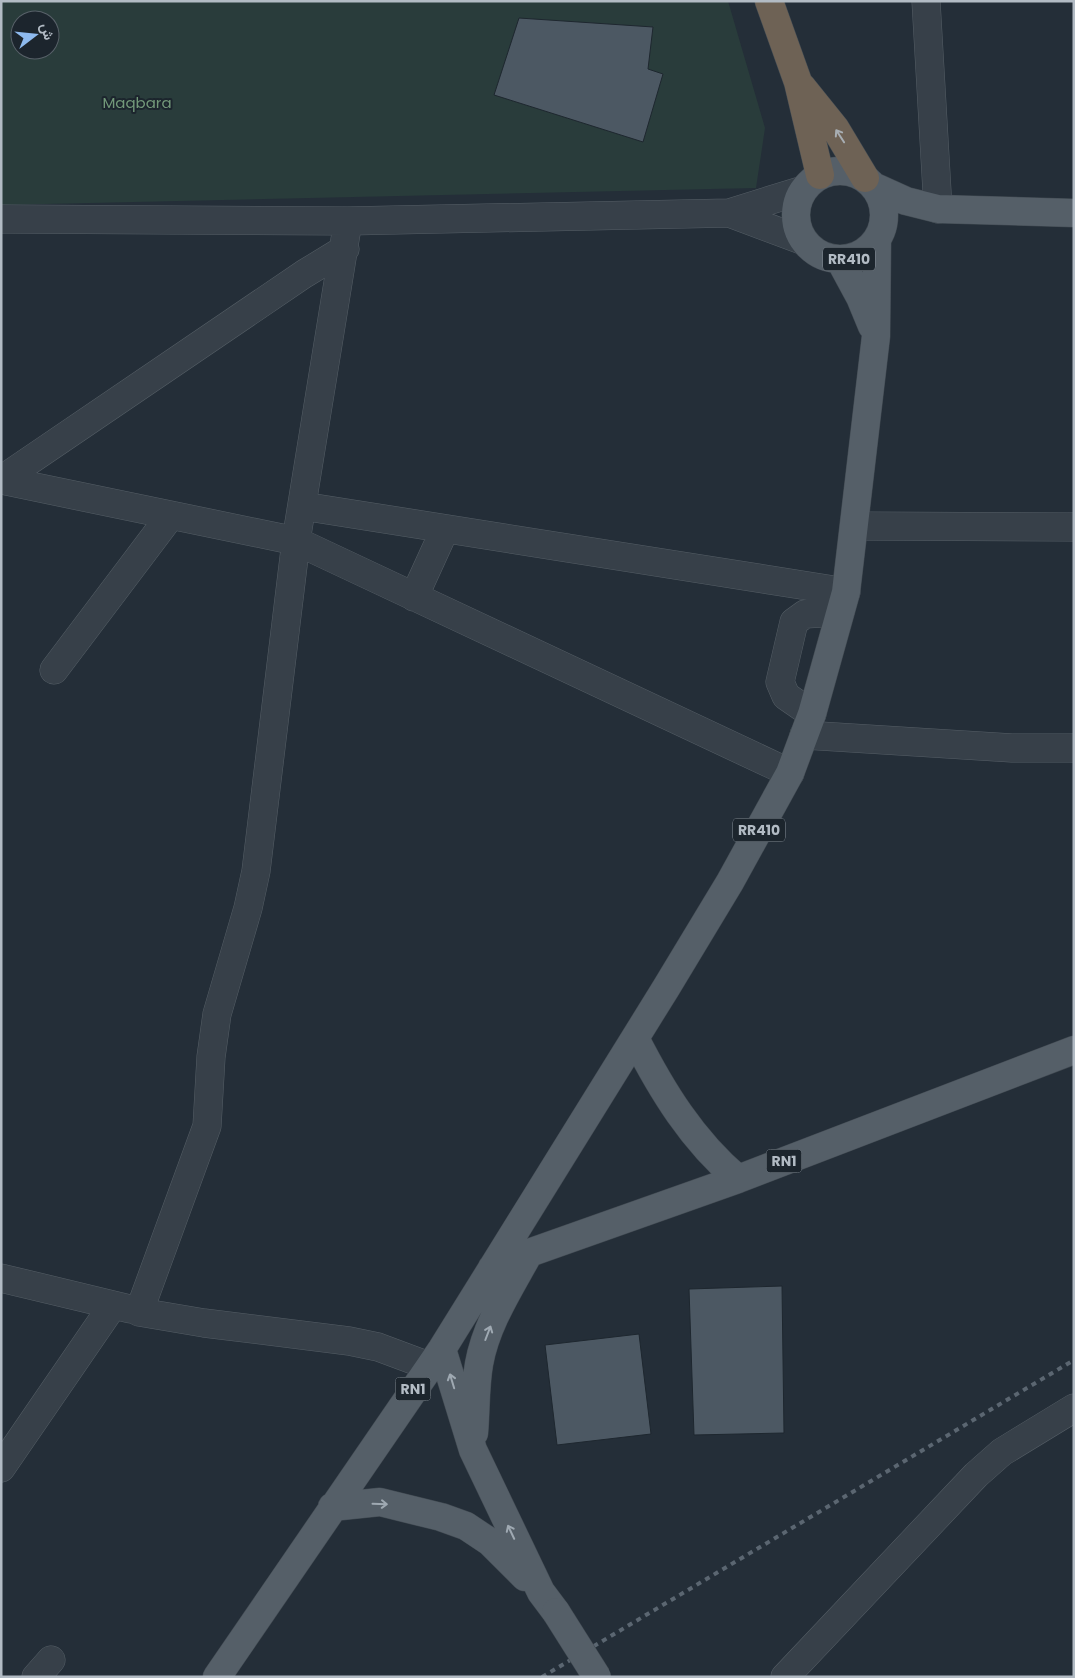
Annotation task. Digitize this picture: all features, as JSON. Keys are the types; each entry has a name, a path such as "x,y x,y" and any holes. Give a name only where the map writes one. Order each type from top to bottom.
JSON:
{"highway":[{"name":"RR410","path":"769,1 798,82 812,183"},
{"name":"RR410","path":"798,82 835,128 870,183"}],"main road":[{"path":"812,183 843,170 906,201 938,209 1074,213"},
{"name":"RR410","path":"812,183 798,202 796,215 798,228 804,241 813,251 826,258 840,260 861,255 880,235"},
{"name":"RR410","path":"492,1268 730,882 790,773 808,724 843,602 856,526 876,336 880,235 884,214 882,200 870,183"},
{"path":"880,235 938,209"},
{"name":"RR410","path":"840,260 860,297 876,336"},
{"path":"635,1038 655,1076 684,1121 719,1163 738,1179"},
{"name":"RN1","path":"216,1677 435,1357 492,1268 529,1253 738,1179 1074,1050"},
{"path":"473,1450 478,1365 485,1339 494,1318 529,1253"},
{"path":"435,1357 473,1450 548,1602 597,1677"},
{"path":"332,1508 380,1502 432,1514 466,1526 490,1542 548,1602"}],"street":[{"path":"926,1 938,209"},
{"path":"1,219 348,220 729,214 812,183"},
{"path":"729,214 804,241"},
{"path":"1,1468 126,1308 207,1126 211,1057 217,1014 248,908 256,871 296,541 345,249 348,220"},
{"path":"1,480 304,274 345,249"},
{"path":"1,480 296,541 790,773"},
{"path":"302,506 445,529 843,602"},
{"path":"54,670 171,515"},
{"path":"856,526 1074,527"},
{"path":"414,596 445,529"},
{"path":"843,602 805,614 794,622 780,682 786,696 808,724 1012,748 1074,748"},
{"path":"1,1278 126,1308 204,1323 350,1341 435,1357"},
{"path":"785,1677 976,1475 1002,1452 1074,1408"}],"green space":[{"name":"Maqbara","path":"1,1 728,1 765,128 756,188 1,205"}],"building":[{"path":"519,18 653,27 648,69 663,74 643,142 494,95"},
{"path":"782,1286 784,1433 694,1435 689,1289"},
{"path":"639,1334 651,1434 557,1445 545,1345"}],"railway":[{"path":"542,1677 1074,1360"}]}
